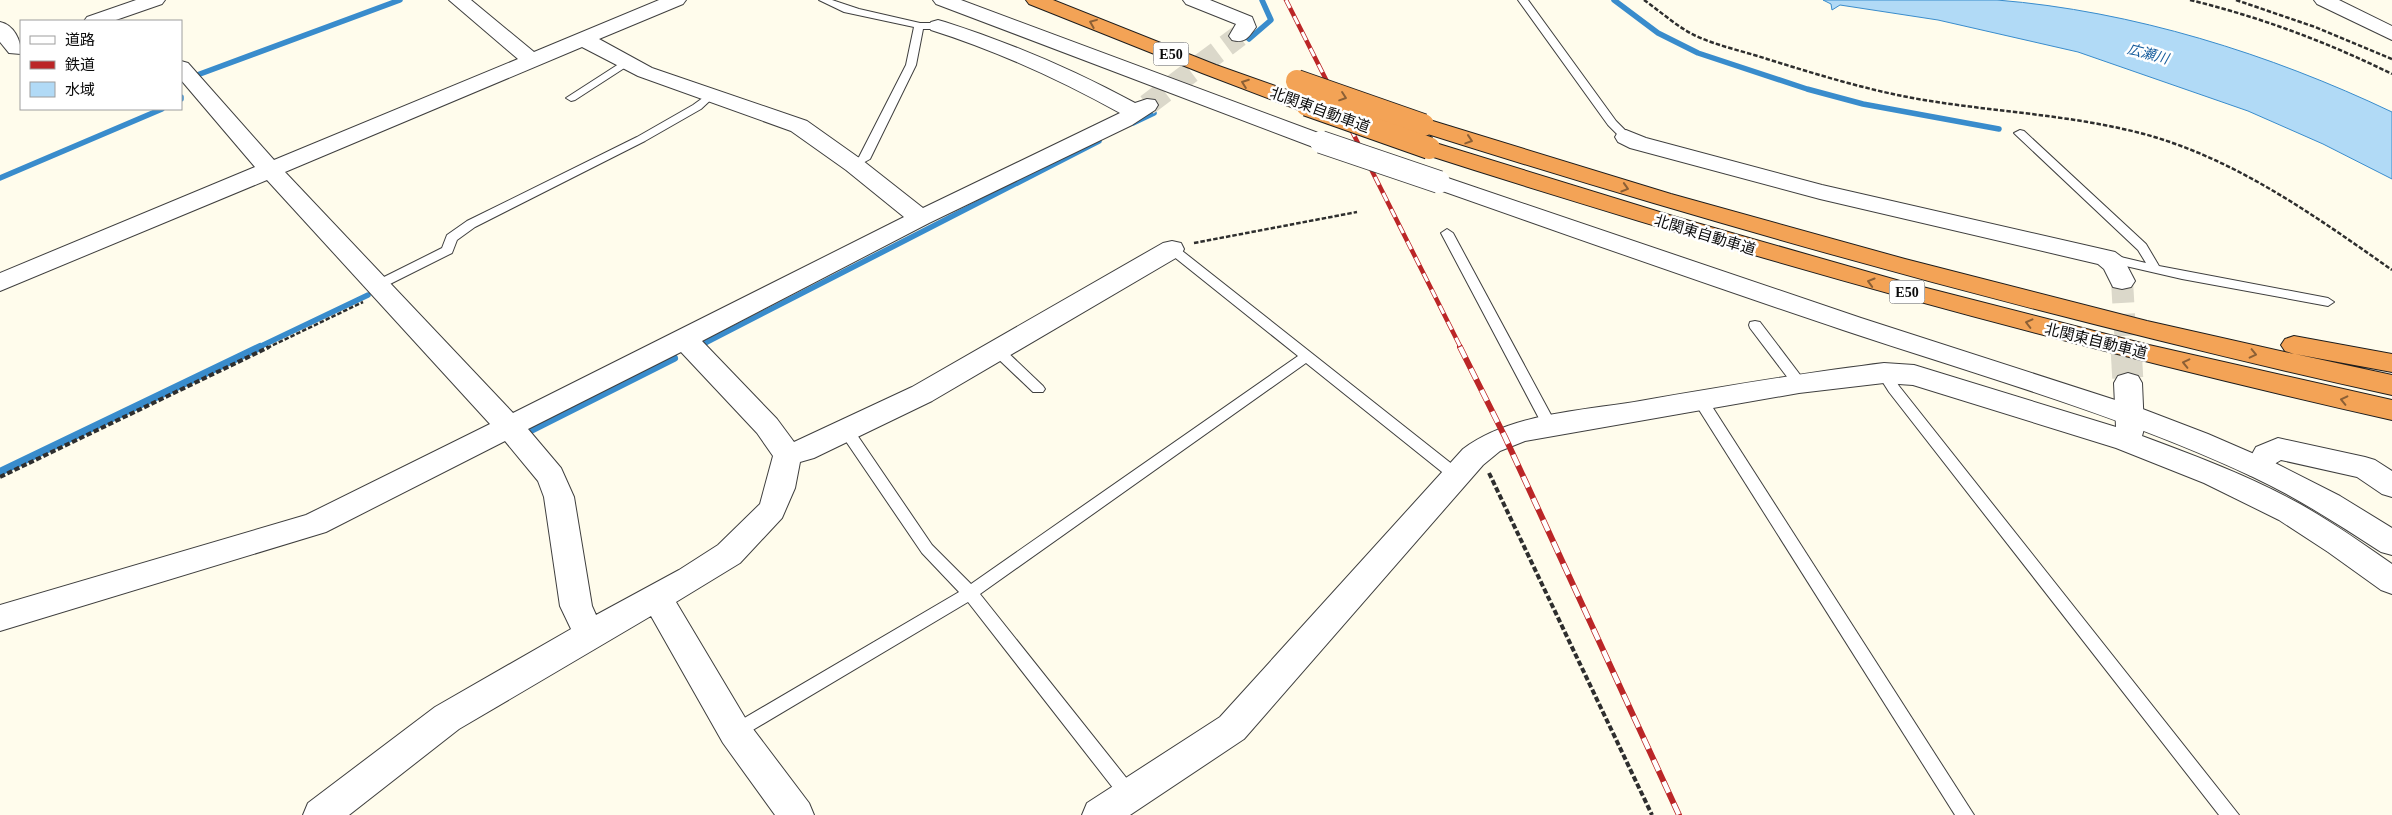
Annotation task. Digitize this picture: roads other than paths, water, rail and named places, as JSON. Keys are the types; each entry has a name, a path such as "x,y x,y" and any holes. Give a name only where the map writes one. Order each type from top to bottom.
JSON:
{"highway":[{"name":"北関東自動車道","path":"1036,0 1209,69 1307,105 1572,173 1748,225 1916,271 2160,333 2392,385"},
{"name":"北関東自動車道","path":"1085,0 1297,81 1426,137 1726,242 1907,292 2160,357 2392,410"},
{"path":"1748,225 2155,317 2392,362"}],"street":[{"path":"101,20 136,15 155,0"},
{"path":"459,0 533,60"},
{"path":"0,282 676,0"},
{"path":"943,0 1122,70 1321,142 1843,321 2127,428 2214,475 2254,493 2339,543 2392,581"},
{"path":"1193,0 1245,21 1246,27 1239,36"},
{"path":"2324,0 2392,34"},
{"path":"0,618 315,524 921,218 1142,109 1042,64 929,26"},
{"path":"0,28 15,52"},
{"path":"583,39 625,63 676,84 799,126 854,165 921,218"},
{"path":"182,68 270,170 509,426 556,484 576,606 589,634"},
{"path":"1626,138 1638,143 1820,192 2106,258 2114,264 2122,282"},
{"path":"787,455 804,450 922,394 1172,249"},
{"path":"321,815 433,727 589,634 657,598 729,554 755,530 772,510 780,488 787,455 767,426 684,339"},
{"path":"1119,807 1232,728 1465,467 1490,444 1504,437 1550,426 1799,383 1884,373 1902,373 2127,428 2173,431 2259,467 2326,502 2392,544"},
{"path":"2127,428 2128,383"},
{"path":"2259,467 2266,455 2278,449 2365,468 2392,486"},
{"path":"657,598 735,732 796,815"}],"lane":[{"path":"824,0 868,15 929,26 864,159 854,165"},
{"path":"1523,0 1612,123 1626,138"},
{"path":"571,98 625,63"},
{"path":"381,289 448,250 451,238 471,224 641,139 697,106 711,95"},
{"path":"2020,133 2142,247 2151,258 2154,268"},
{"path":"1447,233 1550,426"},
{"path":"1172,249 1307,356 1465,467"},
{"path":"2106,258 2328,302"},
{"path":"1755,325 1799,383"},
{"path":"998,351 1038,389"},
{"path":"735,732 970,594 1307,356"},
{"path":"1884,373 1900,397 2230,815"},
{"path":"1701,401 1965,815"},
{"path":"846,430 927,549 970,594 1119,807"}],"water":[{"name":"広瀬川","path":"1823,0 1997,0 2099,14 2200,38 2298,72 2392,112 2392,179 2323,144 2248,111 2078,52 1938,20 1840,5 1832,10 1831,4"}],"waterway":[{"path":"182,81 400,0"},
{"path":"1249,39 1271,20 1262,0"},
{"path":"1614,0 1658,33 1698,53 1807,89 1863,104 1999,129"},
{"path":"0,178 160,110"},
{"path":"1133,123 1154,113"},
{"path":"703,344 1099,141"},
{"path":"257,348 368,295"},
{"path":"0,472 260,347"},
{"path":"531,430 674,358"}],"tunnel":[{"path":"1147,105 1239,36"},
{"path":"2122,281 2126,348"},
{"path":"2126,347 2128,383"}],"railway":[{"path":"1286,0 1461,348"},
{"path":"1460,347 1505,437 1679,815"}]}
